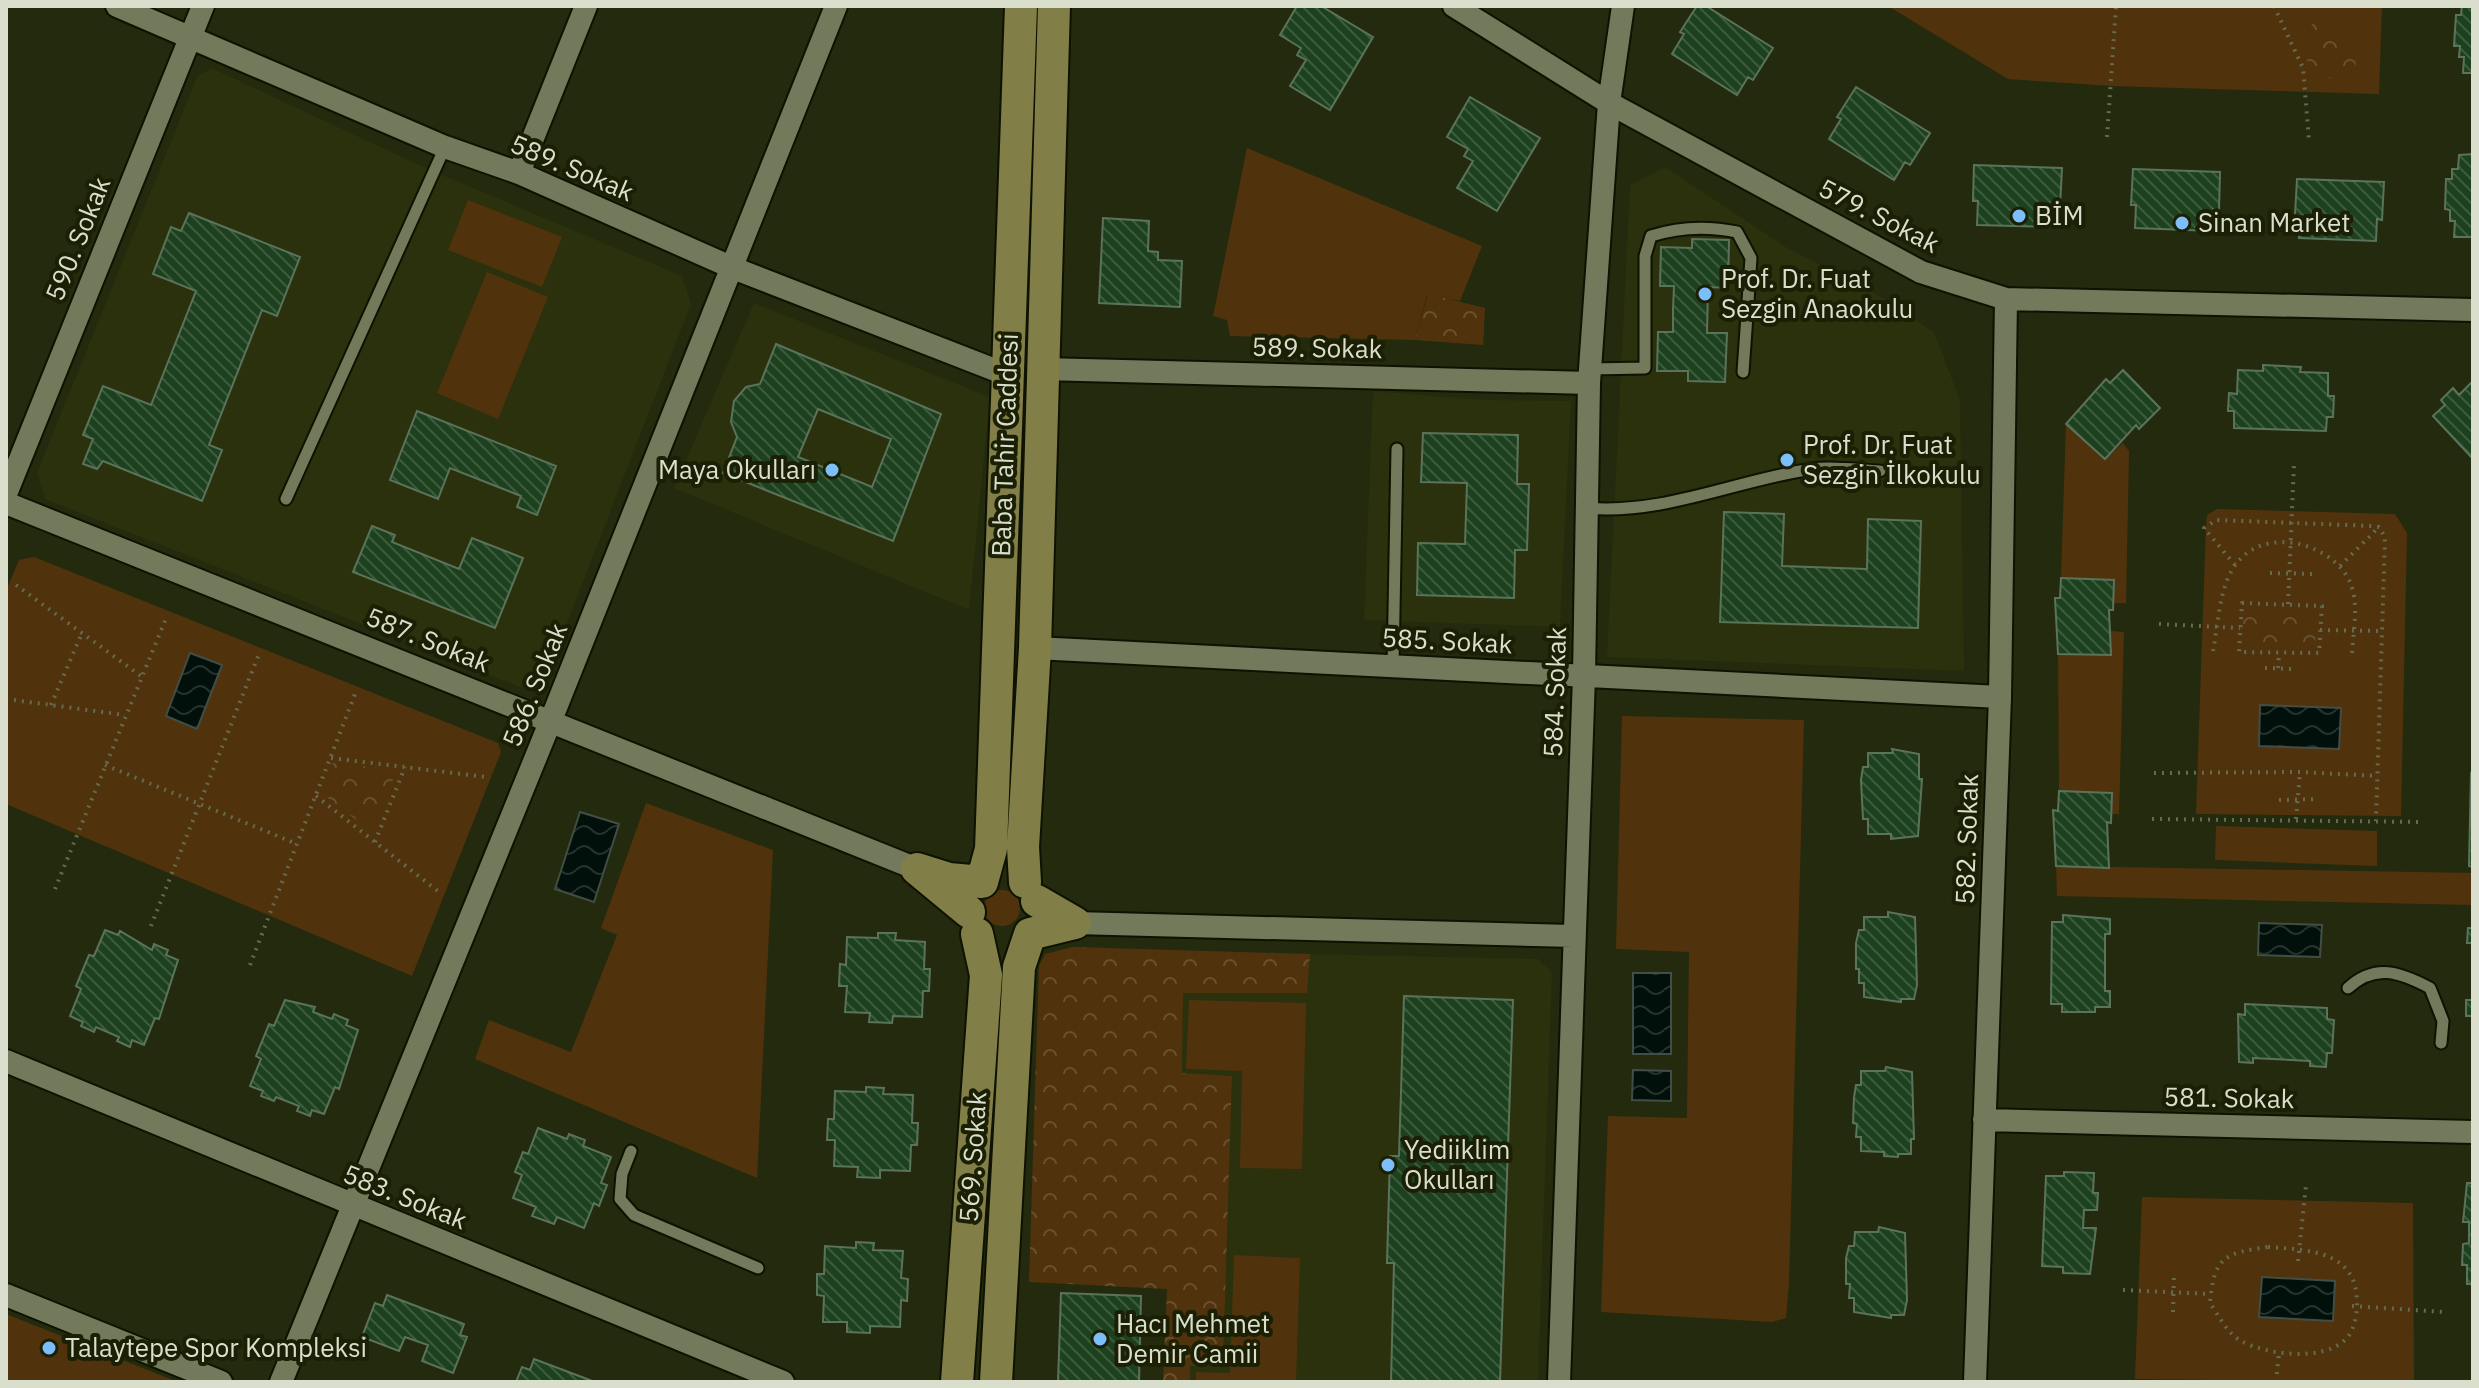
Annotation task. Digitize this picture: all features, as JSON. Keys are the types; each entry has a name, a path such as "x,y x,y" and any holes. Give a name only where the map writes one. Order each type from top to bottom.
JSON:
{"street":[{"name":"589. Sokak","path":"117,6 445,147 519,173 733,268 1008,375"},
{"name":"590. Sokak","path":"6,494 203,6"},
{"path":"519,173 586,6"},
{"name":"Baba Tahir Caddesi","path":"982,882 991,849 1021,6"},
{"name":"Baba Tahir Caddesi","path":"1031,892 1023,847 1035,648 1054,6"},
{"name":"579. Sokak","path":"1454,6 1609,103 1921,272 2006,299 2473,310"},
{"name":"584. Sokak","path":"1559,1382 1584,676 1590,376 1609,103 1623,6"},
{"name":"586. Sokak","path":"281,1382 733,268 828,8"},
{"name":"582. Sokak","path":"1975,1382 2000,697 2006,299"},
{"name":"589. Sokak","path":"1043,369 1590,376"},
{"name":"587. Sokak","path":"6,503 917,869"},
{"name":"585. Sokak","path":"1035,648 2000,697"},
{"path":"917,869 949,879 982,882 1004,875 1075,923"},
{"path":"917,869 997,945 1021,941 1030,934 1075,923 1573,936"},
{"path":"973,923 970,901 982,882"},
{"path":"996,1382 1019,967 1036,923 1031,892"},
{"name":"569. Sokak","path":"957,1382 986,975 973,923"},
{"name":"583. Sokak","path":"6,1061 783,1382"},
{"name":"581. Sokak","path":"1984,1120 2473,1132"},
{"path":"6,1295 221,1382"}],"lane":[{"path":"286,499 445,147"},
{"path":"1590,376 1645,368 1645,256 1651,236 1670,230 1715,228 1737,232 1751,258 1743,372"},
{"path":"1393,666 1397,449"},
{"path":"1587,508 1613,510 1687,498 1815,469 1880,471"},
{"path":"2348,988 2362,975 2384,972 2406,975 2430,988 2443,1021 2441,1043"},
{"path":"631,1151 622,1174 620,1199 634,1215 758,1268"}],"path":[{"path":"2107,6 2126,6"},
{"path":"2274,6 2303,68 2309,140"},
{"path":"2107,137 2116,7"},
{"path":"2288,604 2294,464"},
{"path":"2235,565 2204,528 2216,520 2379,527"},
{"path":"2340,566 2379,527"},
{"path":"2376,821 2385,537 2379,527"},
{"path":"2213,651 2225,588 2235,565 2264,544 2290,543 2321,550 2340,566 2355,597 2352,654"},
{"path":"2270,573 2312,574"},
{"path":"16,585 141,676"},
{"path":"2242,603 2322,606 2319,653 2239,652 2240,628 2242,603"},
{"path":"55,889 167,616"},
{"path":"2159,624 2240,628"},
{"path":"2320,630 2382,631"},
{"path":"51,705 82,633"},
{"path":"2278,668 2279,653"},
{"path":"151,926 259,654"},
{"path":"2265,668 2292,669"},
{"path":"250,965 355,694"},
{"path":"6,699 125,715"},
{"path":"331,758 486,777"},
{"path":"105,765 297,844"},
{"path":"375,842 405,767"},
{"path":"2154,773 2300,772 2378,776"},
{"path":"2296,819 2300,772"},
{"path":"316,796 439,892"},
{"path":"2279,800 2319,799"},
{"path":"2152,819 2423,822"},
{"path":"2298,1261 2306,1185"},
{"path":"2268,1247 2297,1249 2339,1262 2356,1279 2349,1337 2337,1346 2315,1353 2279,1352 2238,1339 2210,1303 2211,1294 2214,1268 2224,1258 2268,1247"},
{"path":"2173,1312 2174,1273"},
{"path":"2123,1290 2211,1294"},
{"path":"2354,1306 2444,1312"},
{"path":"2276,1382 2279,1352"}],"shaded area":[{"path":"212,68 421,166 682,276 691,304 544,682 525,689 45,499 37,473 197,77"},
{"name":"Prof. Dr. Fuat Sezgin İlkokulu","path":"1665,167 1789,249 1867,288 1934,332 1960,400 1964,671 1607,657 1630,185"},
{"name":"Maya Okulları","path":"754,303 990,397 969,610 674,488"},
{"path":"1373,391 1484,400 1571,401 1560,627 1364,620"},
{"name":"Yediiklim Okulları","path":"1310,954 1538,959 1552,972 1538,1382 1190,1382 1190,1366 1223,1365 1232,1077 1182,1073 1183,992 1307,993"}],"green space":[{"path":"1888,6 2382,6 2379,94 2111,86 2008,79"},
{"path":"2314,22 2359,35 2354,78 2312,77 2300,37"},
{"path":"1247,148 1482,246 1460,301 1427,295 1415,340 1230,336 1227,320 1213,316"},
{"path":"468,200 562,237 542,287 448,250"},
{"path":"487,272 548,297 498,419 437,393"},
{"path":"1428,294 1485,308 1483,345 1415,340"},
{"path":"2066,424 2105,459 2123,443 2129,451 2126,603 2114,603 2114,580 2061,578"},
{"path":"2217,509 2395,514 2407,533 2401,816 2196,814 2206,525 2207,515"},
{"path":"34,557 498,743 501,752 412,976 6,804 6,591 19,560"},
{"path":"2242,609 2316,611 2315,652 2241,650"},
{"path":"2111,631 2124,632 2119,814 2112,814 2112,793 2059,791 2058,654 2111,655"},
{"path":"1622,716 1804,720 1789,1283 1786,1318 1772,1322 1601,1312 1608,1116 1687,1118 1689,952 1616,949"},
{"path":"331,763 397,770 372,832 319,791"},
{"path":"646,803 773,850 757,1178 475,1059 489,1020 571,1052 617,935 601,928"},
{"path":"2216,826 2377,831 2377,866 2215,860"},
{"path":"2056,866 2473,873 2473,905 2057,896"},
{"path":"1002,890 1015,895 1020,908 1015,921 1002,926 989,921 984,908 989,895"},
{"path":"1073,947 1310,954 1307,993 1183,993 1182,1073 1232,1076 1223,1365 1190,1366 1190,1382 1163,1382 1167,1289 1029,1282 1039,966 1045,954"},
{"path":"1189,1000 1306,1003 1302,1169 1240,1168 1242,1071 1186,1069"},
{"path":"2142,1197 2413,1203 2414,1382 2135,1379"},
{"path":"1234,1255 1300,1258 1296,1382 1196,1382 1196,1372 1230,1373"},
{"name":"Talaytepe Spor Kompleksi","path":"6,1314 178,1382 6,1382"}],"water":[{"path":"190,653 222,665 197,729 166,716"},
{"path":"2260,705 2341,708 2339,749 2259,746"},
{"path":"580,812 619,824 594,902 555,889"},
{"path":"2259,923 2322,925 2320,957 2258,955"},
{"path":"1633,973 1671,973 1671,1054 1633,1054"},
{"path":"1633,1070 1671,1071 1671,1101 1632,1100"},
{"path":"2262,1277 2335,1281 2333,1321 2259,1317"}],"building":[{"path":"1297,6 1321,6 1373,37 1330,110 1290,86 1306,60 1297,55 1301,48 1280,35"},
{"path":"1697,6 1706,6 1773,48 1753,80 1748,77 1737,95 1672,54 1684,34 1680,32"},
{"path":"2462,6 2473,6 2473,73 2463,73 2464,57 2459,57 2460,46 2454,46 2456,15 2461,15"},
{"path":"1856,87 1930,133 1910,165 1905,162 1894,180 1829,139 1841,119 1837,117"},
{"path":"1470,97 1540,138 1497,211 1457,188 1473,161 1464,156 1468,149 1447,137"},
{"path":"2473,154 2473,237 2454,237 2455,221 2450,221 2450,210 2445,209 2446,179 2452,179 2452,169 2458,169 2459,155"},
{"path":"1974,165 2062,168 2060,206 2054,206 2054,227 1977,225 1978,201 1973,201"},
{"path":"2133,169 2220,172 2219,210 2213,209 2212,231 2135,228 2136,205 2131,205"},
{"path":"2297,179 2384,182 2382,220 2377,219 2376,241 2299,238 2300,215 2295,215"},
{"path":"189,213 300,257 277,316 262,310 209,445 222,450 202,501 103,461 97,469 83,464 93,439 83,435 103,386 151,405 196,291 153,274 171,227 181,231"},
{"path":"1103,218 1149,221 1148,251 1158,252 1158,260 1182,261 1180,307 1099,303"},
{"path":"1692,239 1729,240 1728,288 1708,287 1707,333 1727,333 1725,382 1688,381 1688,371 1657,371 1658,332 1673,332 1674,286 1660,286 1661,247 1692,248"},
{"path":"776,344 941,414 893,541 723,473 737,437 731,422 734,401 746,387 760,384","holes":["818,409 891,439 872,487 798,457"]},
{"path":"2263,365 2301,367 2300,372 2328,373 2328,396 2334,396 2333,417 2327,417 2326,431 2234,428 2234,411 2228,411 2229,393 2237,394 2238,370 2263,371"},
{"path":"2123,370 2160,408 2139,429 2136,425 2105,459 2066,424 2106,379 2110,383"},
{"path":"2473,381 2473,459 2433,416 2445,405 2441,400 2453,388 2459,395"},
{"path":"417,411 556,466 537,515 517,507 521,496 450,468 438,499 390,480"},
{"path":"1423,433 1518,435 1517,484 1529,484 1527,550 1515,550 1514,598 1417,595 1418,543 1465,544 1467,483 1421,482"},
{"path":"1724,512 1784,514 1782,566 1867,569 1868,519 1921,521 1918,628 1720,622"},
{"path":"372,526 395,535 392,542 459,569 472,538 523,558 495,628 353,572"},
{"path":"2061,578 2114,580 2113,610 2109,610 2111,655 2058,654 2055,598 2060,598"},
{"path":"1892,749 1919,754 1919,779 1922,779 1918,836 1891,839 1891,834 1868,834 1868,819 1863,819 1861,780 1863,767 1868,767 1868,753 1893,753"},
{"path":"2473,774 2473,867 2469,866"},
{"path":"2059,791 2112,793 2111,823 2107,822 2109,868 2056,866 2053,810 2058,811"},
{"path":"1888,912 1915,917 1917,985 1914,999 1901,999 1901,1002 1864,997 1864,983 1859,983 1859,969 1856,969 1856,943 1859,930 1864,930 1864,917 1888,917"},
{"path":"2063,915 2110,919 2110,934 2105,934 2105,991 2110,991 2110,1007 2095,1007 2095,1012 2062,1012 2062,1004 2051,1004 2052,922 2063,922"},
{"path":"2468,928 2473,928 2473,1016 2466,1016 2466,1000 2472,1000 2472,943 2467,943"},
{"path":"105,930 118,935 120,931 152,950 154,944 168,950 166,955 178,960 159,1019 155,1018 144,1045 132,1040 130,1047 117,1041 119,1037 96,1027 94,1032 81,1026 83,1022 70,1016 81,989 76,986 89,955 94,956"},
{"path":"878,933 896,933 895,940 925,942 924,969 930,969 929,991 923,991 922,1017 893,1016 892,1023 869,1022 870,1013 845,1012 847,986 839,986 840,964 846,965 847,937 878,938"},
{"path":"1404,996 1513,1000 1500,1382 1391,1382 1394,1263 1387,1263 1390,1156 1399,1156"},
{"path":"285,1000 315,1007 313,1012 332,1019 334,1014 348,1020 346,1025 358,1030 339,1089 335,1087 324,1114 312,1110 310,1116 297,1111 299,1106 276,1097 274,1101 261,1096 263,1091 250,1086 261,1059 256,1056 269,1024 274,1026"},
{"path":"2245,1004 2327,1008 2327,1019 2334,1020 2332,1053 2327,1053 2326,1067 2310,1066 2310,1061 2253,1058 2253,1063 2239,1062 2238,1014 2245,1015"},
{"path":"1886,1067 1912,1072 1914,1139 1911,1139 1911,1154 1898,1154 1898,1157 1884,1156 1884,1152 1861,1151 1861,1137 1856,1137 1857,1124 1853,1123 1854,1097 1856,1085 1861,1085 1861,1071 1885,1071"},
{"path":"866,1087 884,1088 883,1094 913,1095 912,1123 918,1123 917,1145 911,1145 910,1171 880,1170 880,1178 857,1177 858,1167 834,1166 835,1140 827,1140 828,1119 834,1119 835,1091 866,1092"},
{"path":"538,1128 567,1139 569,1134 585,1140 583,1146 611,1157 601,1183 607,1185 599,1206 594,1203 584,1228 557,1217 554,1224 532,1216 536,1207 513,1198 522,1175 515,1172 523,1152 528,1154"},
{"path":"2064,1172 2094,1173 2093,1193 2098,1193 2097,1210 2084,1210 2083,1228 2096,1228 2090,1274 2063,1273 2063,1267 2042,1266 2046,1176 2064,1176"},
{"path":"2467,1183 2473,1183 2473,1284 2467,1284 2467,1265 2462,1265 2463,1244 2469,1243 2469,1222 2463,1222"},
{"path":"1879,1227 1905,1233 1907,1300 1904,1315 1891,1315 1891,1318 1854,1312 1854,1298 1849,1298 1850,1284 1846,1284 1846,1258 1849,1246 1854,1246 1855,1232 1878,1232"},
{"path":"856,1242 874,1243 873,1250 903,1251 901,1278 908,1279 907,1301 901,1300 900,1327 870,1326 870,1333 847,1332 847,1322 823,1322 824,1296 817,1295 817,1274 824,1274 825,1246 856,1248"},
{"name":"Hacı Mehmet Demir Camii","path":"1061,1293 1141,1296 1139,1382 1058,1382"},
{"path":"387,1295 464,1324 460,1335 467,1337 453,1373 422,1361 428,1345 405,1337 399,1351 362,1337 375,1303 383,1306"},
{"path":"534,1359 595,1382 516,1382 522,1367 530,1370"}],"place":[{"name":"BİM","path":"2019,216"},
{"name":"Sinan Market","path":"2182,223"},
{"name":"Prof. Dr. Fuat Sezgin Anaokulu","path":"1705,294"},
{"name":"Prof. Dr. Fuat Sezgin İlkokulu","path":"1787,460"},
{"name":"Maya Okulları","path":"832,470"},
{"name":"Yediiklim Okulları","path":"1388,1165"},
{"name":"Hacı Mehmet Demir Camii","path":"1100,1339"},
{"name":"Talaytepe Spor Kompleksi","path":"49,1348"}]}
